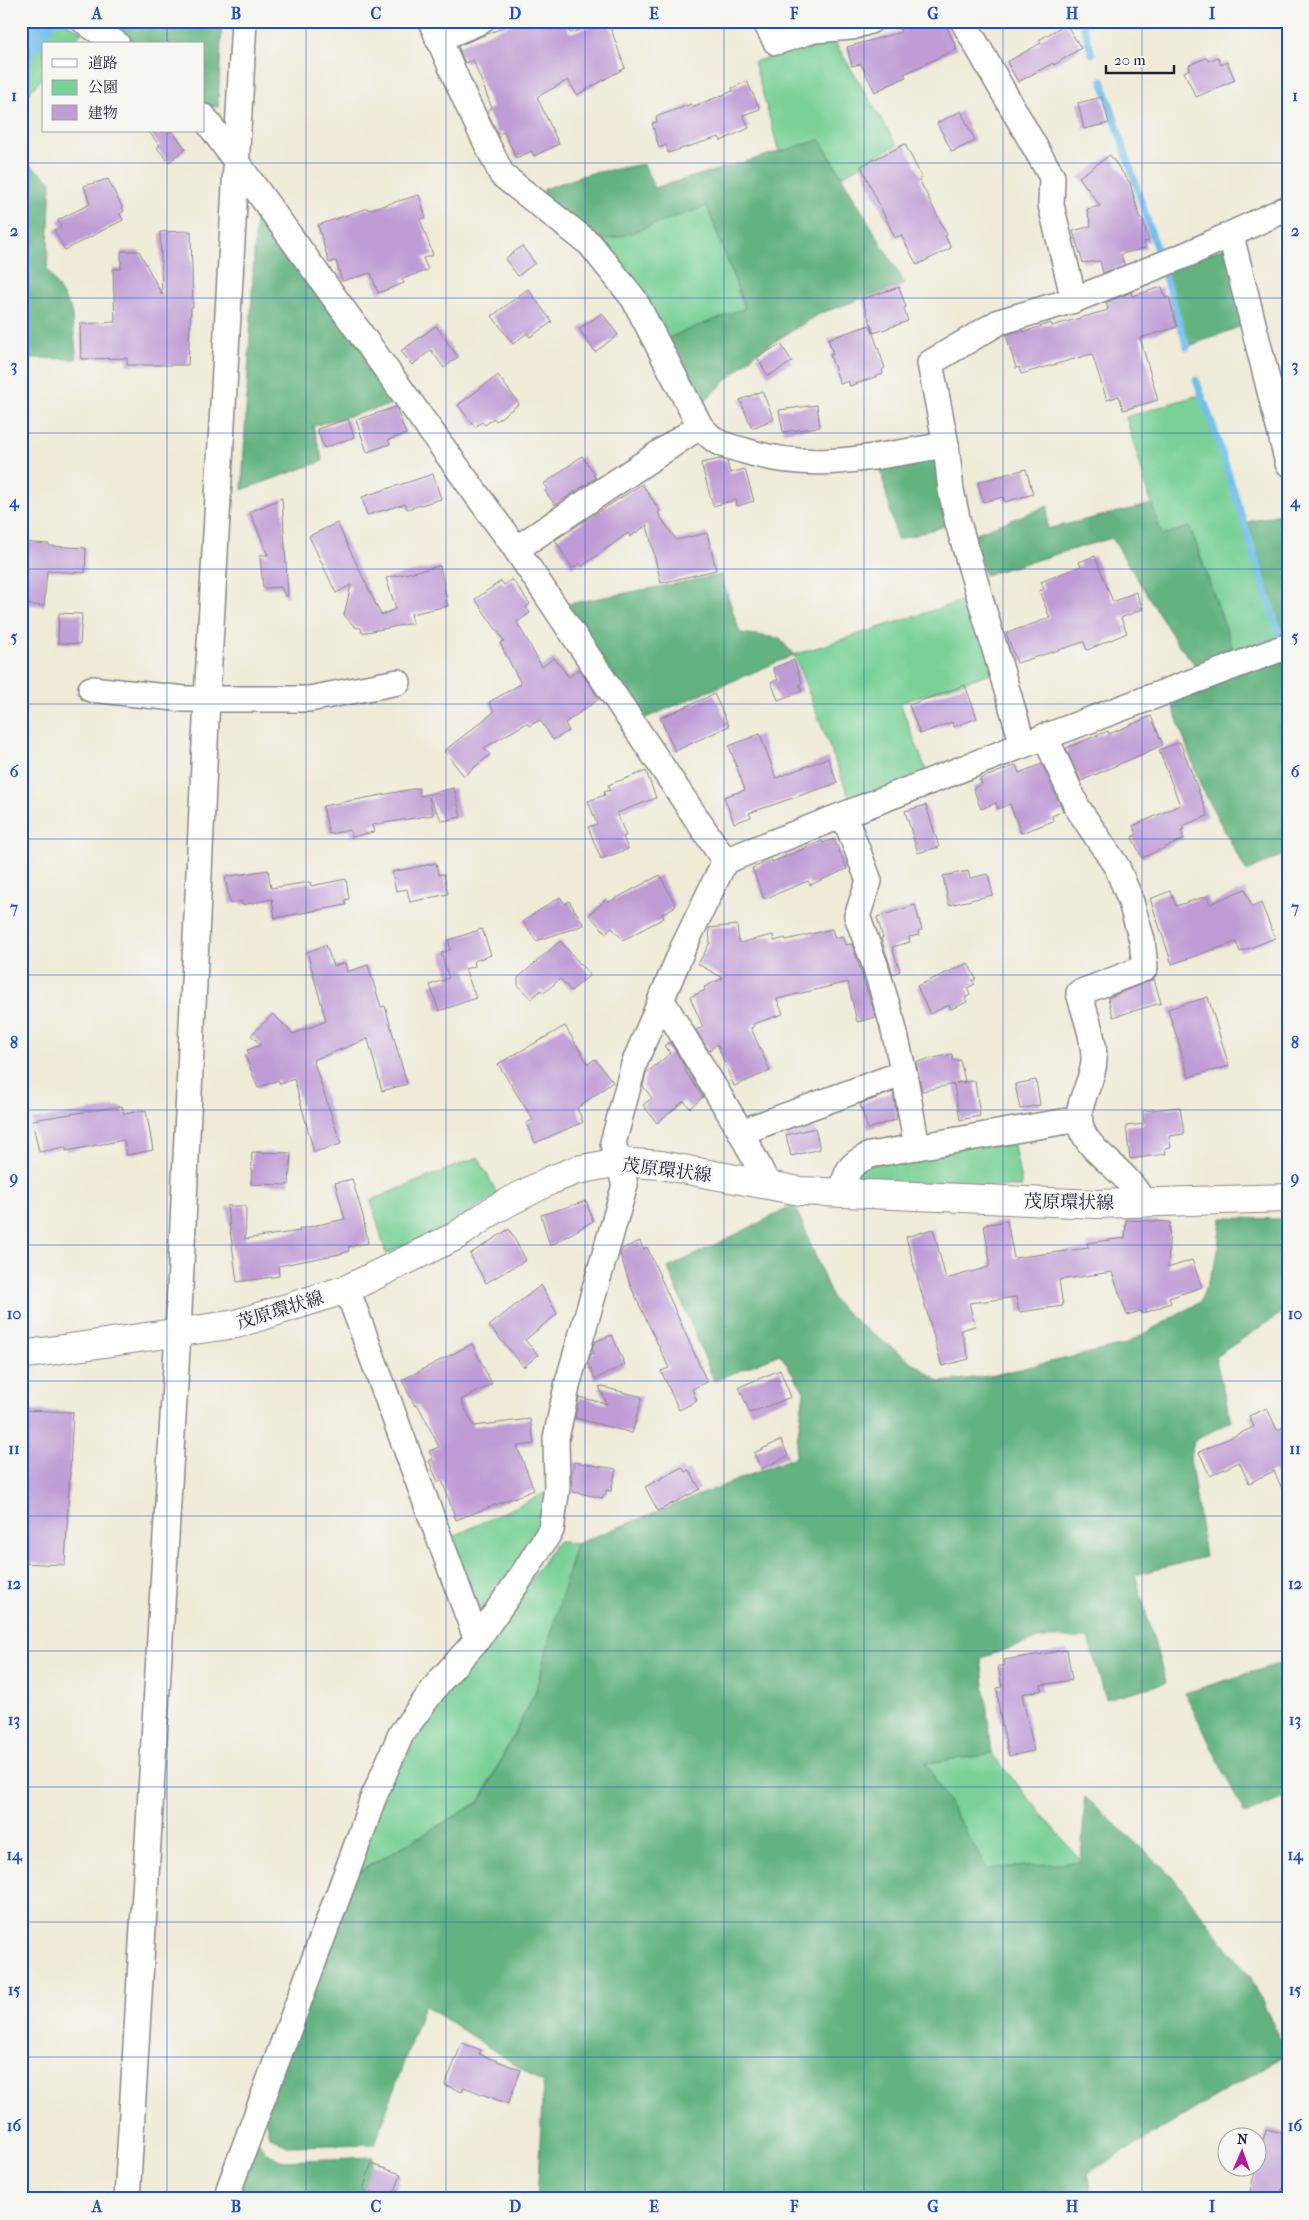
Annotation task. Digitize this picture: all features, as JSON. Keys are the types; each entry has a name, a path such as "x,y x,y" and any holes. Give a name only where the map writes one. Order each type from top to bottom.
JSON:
{"main road":[{"name":"茂原環状線","path":"21,1355 236,1324 347,1289 456,1236 495,1209 551,1180 577,1170 619,1162 661,1165 800,1191 1097,1204 1288,1198"}],"street":[{"path":"126,2199 178,1332 207,698 244,21"},
{"path":"481,21 435,30 502,175 590,244 634,299 700,426 714,442 768,459 805,463 839,462 946,444"},
{"path":"765,21 776,42 814,30 852,27 870,21"},
{"path":"963,21 1052,177 1051,205 1074,300"},
{"path":"88,23 113,42"},
{"path":"205,118 516,550 725,861"},
{"path":"1144,1202 1128,1180 1097,1150 1082,1131 1080,1119 1083,1098 1092,1075 1094,1061 1091,1036 1079,993 1145,968 1142,940 1130,899 1117,867 1034,741 958,523 950,490 946,444 930,363 999,322 1074,300 1231,236 1288,208"},
{"path":"1231,236 1288,463"},
{"path":"516,550 700,426"},
{"path":"229,2199 228,2189 384,1772 401,1734 439,1682 477,1640 522,1577 551,1530 557,1487 556,1438 568,1382 625,1186 613,1143 634,1064 690,932 725,861 1034,741 1288,646"},
{"path":"91,689 185,698 309,699 398,682"},
{"path":"844,815 870,881 858,916 876,965 904,1073 916,1147"},
{"path":"662,1000 741,1132 768,1185"},
{"path":"741,1132 904,1073"},
{"path":"842,1193 845,1173 857,1160 870,1155 1080,1119"},
{"path":"347,1289 477,1640"}],"green space":[{"path":"45,21 63,21 82,32 74,42 42,42 42,78 21,102 21,52"},
{"path":"222,21 218,107 205,105 205,42 128,42 102,22"},
{"path":"818,40 836,44 897,145 842,176 820,140 779,152 754,62"},
{"path":"820,140 905,284 821,313 757,352 698,407 665,340 745,308 707,206 624,235 596,242 543,199 544,189 588,174 644,164 654,188"},
{"path":"21,159 51,181 47,269 71,309 77,359 21,358"},
{"path":"707,205 745,309 665,340 596,242 624,235"},
{"path":"256,215 265,215 400,402 313,426 323,461 242,490"},
{"path":"1229,245 1244,325 1187,347 1164,274"},
{"path":"1195,396 1201,397 1214,428 1281,636 1234,652 1190,527 1161,536 1126,417"},
{"path":"932,454 942,460 952,524 897,540 879,463"},
{"path":"1152,504 1162,535 1190,527 1234,652 1196,666 1177,643 1112,538 985,575 971,535 1048,506 1047,529"},
{"path":"1288,512 1288,633 1281,636 1244,523"},
{"path":"721,575 740,633 779,638 794,655 641,720 568,604"},
{"path":"974,597 994,672 900,703 927,772 851,802 794,655"},
{"path":"1288,652 1288,853 1246,871 1200,785 1170,699"},
{"path":"1012,1135 1022,1187 850,1184 856,1168"},
{"path":"478,1157 498,1195 427,1236 386,1254 371,1200"},
{"path":"795,1205 833,1300 860,1325 940,1382 990,1376 1124,1345 1200,1302 1217,1258 1221,1218 1288,1219 1288,1309 1215,1357 1231,1421 1194,1441 1190,1458 1205,1557 1135,1575 1166,1683 1106,1699 1088,1638 1041,1638 981,1658 992,1754 926,1763 987,1869 1081,1862 1085,1797 1172,1876 1251,1978 1287,2054 1088,2173 1093,2199 537,2199 543,2083 424,2005 375,2144 287,2146 269,2135 264,2114 355,1874 480,1802 535,1693 576,1544 795,1457 804,1391 780,1354 714,1381 668,1268"},
{"path":"545,1493 548,1519 482,1629 445,1540"},
{"path":"558,1541 576,1544 535,1693 479,1802 355,1874 405,1740 429,1709 465,1672"},
{"path":"1288,1661 1288,1796 1245,1815 1185,1693"},
{"path":"992,1754 1082,1862 986,1869 926,1763"},
{"path":"255,2139 267,2153 282,2161 373,2157 367,2199 237,2199"}],"building":[{"path":"519,21 564,21 570,33 608,21 625,68 577,95 568,80 537,97 559,144 534,156 532,151 516,158 504,132 498,134 487,111 492,108 473,60 465,63 458,46"},
{"path":"895,21 944,21 957,49 904,74 906,77 875,92 861,64 852,66 847,47 901,32"},
{"path":"1066,24 1081,48 1054,65 1053,63 1018,82 1007,62 1041,43 1039,40"},
{"path":"1218,57 1221,65 1227,62 1235,80 1196,97 1184,72 1190,69 1189,65 1206,58 1208,61"},
{"path":"747,81 760,109 743,115 749,128 721,141 719,137 668,153 666,145 659,148 652,123 657,122 656,117 691,104 692,107 733,91 732,88"},
{"path":"1102,97 1109,123 1084,129 1078,103"},
{"path":"961,111 975,141 952,152 937,123"},
{"path":"149,132 173,132 186,149 169,162 157,148 160,146"},
{"path":"905,144 922,178 919,179 947,235 945,236 951,248 917,265 901,235 895,238 861,166"},
{"path":"1110,155 1130,183 1140,219 1143,219 1149,241 1144,242 1146,248 1121,254 1124,265 1103,273 1100,261 1083,263 1073,231 1091,226 1087,209 1100,206 1079,177"},
{"path":"108,179 124,211 120,214 123,220 65,250 54,230 61,227 58,220 90,204 84,186"},
{"path":"419,195 426,218 420,219 433,255 423,258 428,270 402,279 404,283 378,293 371,273 342,281 336,261 329,263 318,225 368,208 368,210"},
{"path":"191,231 193,307 191,307 188,365 127,365 127,358 81,359 80,324 115,322 113,269 121,269 121,251 139,251 162,295 160,232"},
{"path":"522,246 535,263 518,276 505,259"},
{"path":"899,287 906,307 904,308 908,321 874,333 862,299"},
{"path":"1162,287 1165,298 1169,297 1177,327 1140,338 1158,400 1123,410 1119,396 1107,400 1092,354 1021,374 1019,367 1016,368 1006,335 1023,330 1024,332 1051,323 1052,326 1108,310 1106,303 1131,292 1132,296"},
{"path":"528,289 552,322 530,337 527,333 513,344 492,316"},
{"path":"602,313 618,335 595,352 579,329"},
{"path":"870,325 885,368 882,370 883,374 850,386 848,381 840,384 830,355 833,354 828,339"},
{"path":"436,326 458,357 444,368 431,350 412,365 401,351"},
{"path":"781,344 792,362 768,376 757,357"},
{"path":"498,375 519,404 496,421 494,418 485,425 482,422 475,427 458,405"},
{"path":"762,391 774,419 752,428 740,400"},
{"path":"817,405 820,427 783,432 779,410"},
{"path":"396,407 406,434 388,440 390,444 367,452 356,420"},
{"path":"348,419 354,437 324,448 317,429"},
{"path":"582,456 596,478 555,505 545,491 548,489 544,484"},
{"path":"720,459 727,461 730,473 745,469 754,501 737,506 736,500 713,506 701,463"},
{"path":"1026,469 1033,494 1005,502 1003,497 983,502 978,482"},
{"path":"433,474 441,499 407,509 405,504 367,515 362,497"},
{"path":"642,484 676,540 707,533 716,570 661,583 647,525 630,537 628,533 582,566 580,563 572,568 555,540"},
{"path":"282,498 288,596 285,596 281,587 263,588 260,555 268,555 250,512"},
{"path":"337,523 381,615 396,609 386,578 440,566 448,606 411,614 413,623 362,633 361,628 355,627 344,615 351,585 336,593 309,536"},
{"path":"21,542 86,548 85,573 47,571 44,606 21,604"},
{"path":"1095,556 1113,602 1136,592 1143,609 1121,618 1127,633 1087,650 1084,642 1017,663 1006,633 1050,618 1039,591 1044,589 1041,582 1081,566 1079,562"},
{"path":"512,579 530,604 526,607 530,613 517,622 542,667 554,658 569,677 579,669 599,699 565,723 569,731 553,740 540,720 529,726 527,723 484,748 490,755 464,776 444,751 494,712 489,702 521,684 500,643 504,641 475,599 501,581 504,585"},
{"path":"59,613 82,614 80,644 58,643"},
{"path":"794,660 802,683 799,684 802,691 778,700 771,682 778,680 773,668"},
{"path":"965,685 977,718 954,727 952,722 920,734 909,705"},
{"path":"714,694 729,726 675,751 660,718"},
{"path":"1151,716 1163,745 1081,781 1066,748 1108,731 1109,734"},
{"path":"760,734 776,778 828,758 837,783 749,813 751,817 734,823 724,797 745,790 729,746"},
{"path":"1180,742 1208,816 1182,826 1184,829 1181,830 1184,839 1142,858 1132,837 1137,834 1133,826 1180,805 1159,750"},
{"path":"1042,764 1063,811 1052,816 1053,821 1021,833 1010,804 998,809 996,803 981,809 973,788 982,784 980,779 1016,765 1019,773"},
{"path":"646,771 656,798 617,813 626,836 623,837 628,849 601,859 588,827 597,824 588,801 605,795 604,792 610,790 608,785"},
{"path":"419,788 420,796 454,788 461,817 442,821 429,797 433,815 372,825 374,832 352,837 350,830 329,834 323,806"},
{"path":"926,805 939,847 918,853 905,811"},
{"path":"834,839 847,869 810,885 808,881 764,899 752,868 772,860 772,862 822,841 823,843"},
{"path":"436,863 439,875 444,874 448,894 410,902 407,889 396,891 392,872"},
{"path":"268,870 271,888 310,882 311,886 346,879 349,899 345,900 346,905 275,918 272,899 242,905 241,901 230,904 225,877"},
{"path":"968,871 970,878 988,874 993,895 949,905 943,876"},
{"path":"660,875 676,906 662,914 664,918 623,940 612,928 606,933 589,915 606,899 609,902"},
{"path":"1245,889 1252,907 1261,903 1275,938 1240,952 1236,942 1172,964 1150,899 1170,891 1176,906 1207,896 1210,904"},
{"path":"560,897 565,904 569,901 584,925 536,941 523,921"},
{"path":"915,905 922,930 918,931 919,935 909,937 910,942 892,947 900,971 893,974 881,938 883,938 877,917"},
{"path":"737,925 739,943 773,935 774,941 785,938 786,940 832,929 835,938 842,936 845,945 852,944 876,1017 857,1022 848,982 777,999 783,1014 753,1024 754,1026 751,1028 770,1071 734,1086 717,1044 709,1051 696,1030 703,1027 690,997 705,990 704,987 723,978 698,964 710,943 709,928"},
{"path":"482,929 491,955 474,961 475,966 465,969 476,998 439,1011 430,985 449,978 441,953 450,950 449,940"},
{"path":"560,941 590,975 571,991 560,979 544,993 541,990 531,999 518,985 518,978"},
{"path":"326,945 333,966 345,963 347,972 368,965 381,1007 385,1006 407,1084 382,1091 368,1039 313,1060 341,1144 314,1152 294,1079 280,1084 278,1080 258,1088 245,1055 249,1054 247,1050 261,1045 251,1035 273,1014 293,1034 326,1021 307,952"},
{"path":"968,963 976,979 972,981 975,984 967,988 970,995 965,998 967,1002 951,1009 949,1005 930,1014 917,986"},
{"path":"1154,979 1161,1003 1113,1017 1108,998"},
{"path":"1208,997 1229,1066 1189,1077 1168,1009"},
{"path":"565,1026 588,1064 595,1059 613,1082 577,1108 583,1122 535,1143 526,1123 533,1120 498,1064"},
{"path":"670,1042 686,1069 685,1071 703,1097 690,1108 684,1101 657,1123 643,1105 652,1098 643,1086 646,1073 671,1053 664,1046"},
{"path":"952,1054 953,1061 960,1060 965,1081 956,1083 975,1081 980,1116 960,1120 954,1084 922,1091 916,1062"},
{"path":"1036,1080 1040,1105 1020,1109 1015,1084"},
{"path":"893,1092 897,1119 868,1129 860,1104"},
{"path":"122,1106 124,1114 146,1110 153,1150 127,1155 124,1140 66,1151 66,1147 39,1152 32,1120"},
{"path":"1180,1107 1184,1134 1169,1136 1171,1147 1165,1148 1166,1154 1130,1159 1126,1126 1144,1124 1143,1111"},
{"path":"815,1128 820,1149 791,1156 786,1135"},
{"path":"252,1152 291,1153 289,1185 251,1184"},
{"path":"352,1179 363,1216 368,1243 348,1247 349,1251 340,1254 278,1266 279,1276 237,1282 227,1206 246,1206 245,1239 300,1231 299,1229 345,1219 335,1183"},
{"path":"586,1201 593,1221 550,1246 541,1215"},
{"path":"1126,1220 1170,1222 1168,1268 1192,1260 1202,1287 1169,1298 1171,1303 1142,1314 1141,1311 1127,1315 1112,1272 1059,1280 1063,1306 1019,1312 1016,1297 969,1303 975,1326 961,1330 969,1359 942,1366 906,1237 933,1229 946,1279 989,1267 990,1262 984,1225 1007,1221 1014,1258 1088,1248 1087,1243 1125,1238"},
{"path":"509,1229 526,1260 486,1283 470,1254"},
{"path":"640,1241 643,1249 647,1247 707,1382 692,1389 697,1401 679,1410 661,1371 669,1368 631,1287 620,1254 622,1249"},
{"path":"541,1285 557,1314 525,1340 538,1355 524,1367 489,1326"},
{"path":"612,1335 625,1365 595,1379 588,1363 591,1354 594,1353 592,1349 594,1342"},
{"path":"472,1344 492,1384 461,1400 474,1426 530,1419 534,1444 517,1446 534,1490 456,1520 442,1480 438,1482 429,1461 433,1459 429,1451 439,1447 418,1405 415,1406 402,1380"},
{"path":"780,1370 791,1397 750,1413 739,1387"},
{"path":"599,1386 642,1397 632,1433 575,1418 579,1397 607,1404"},
{"path":"1267,1408 1277,1430 1288,1425 1288,1502 1274,1471 1249,1483 1239,1462 1210,1476 1199,1452 1254,1427 1249,1416"},
{"path":"21,1410 73,1412 65,1565 21,1563"},
{"path":"781,1440 788,1456 761,1469 754,1453"},
{"path":"574,1462 616,1469 611,1491 606,1490 606,1495 603,1495 603,1498 573,1492 571,1477"},
{"path":"682,1467 685,1472 689,1470 700,1489 658,1511 645,1487"},
{"path":"1067,1650 1072,1680 1041,1685 1042,1690 1022,1694 1034,1751 1009,1756 1000,1716 997,1688 1002,1687 998,1666 1005,1666 1004,1660"},
{"path":"462,2043 481,2050 479,2054 521,2070 508,2104 464,2087 462,2092 445,2085"},
{"path":"1266,2129 1288,2134 1288,2190 1282,2189 1280,2199 1248,2199 1253,2178 1266,2178"},
{"path":"371,2164 401,2174 393,2198 363,2190"}],"waterway":[{"path":"21,39 35,21"},
{"path":"1082,21 1092,54"},
{"path":"1102,80 1160,259"},
{"path":"1164,274 1187,347"},
{"path":"1196,380 1214,428 1279,633"}]}
